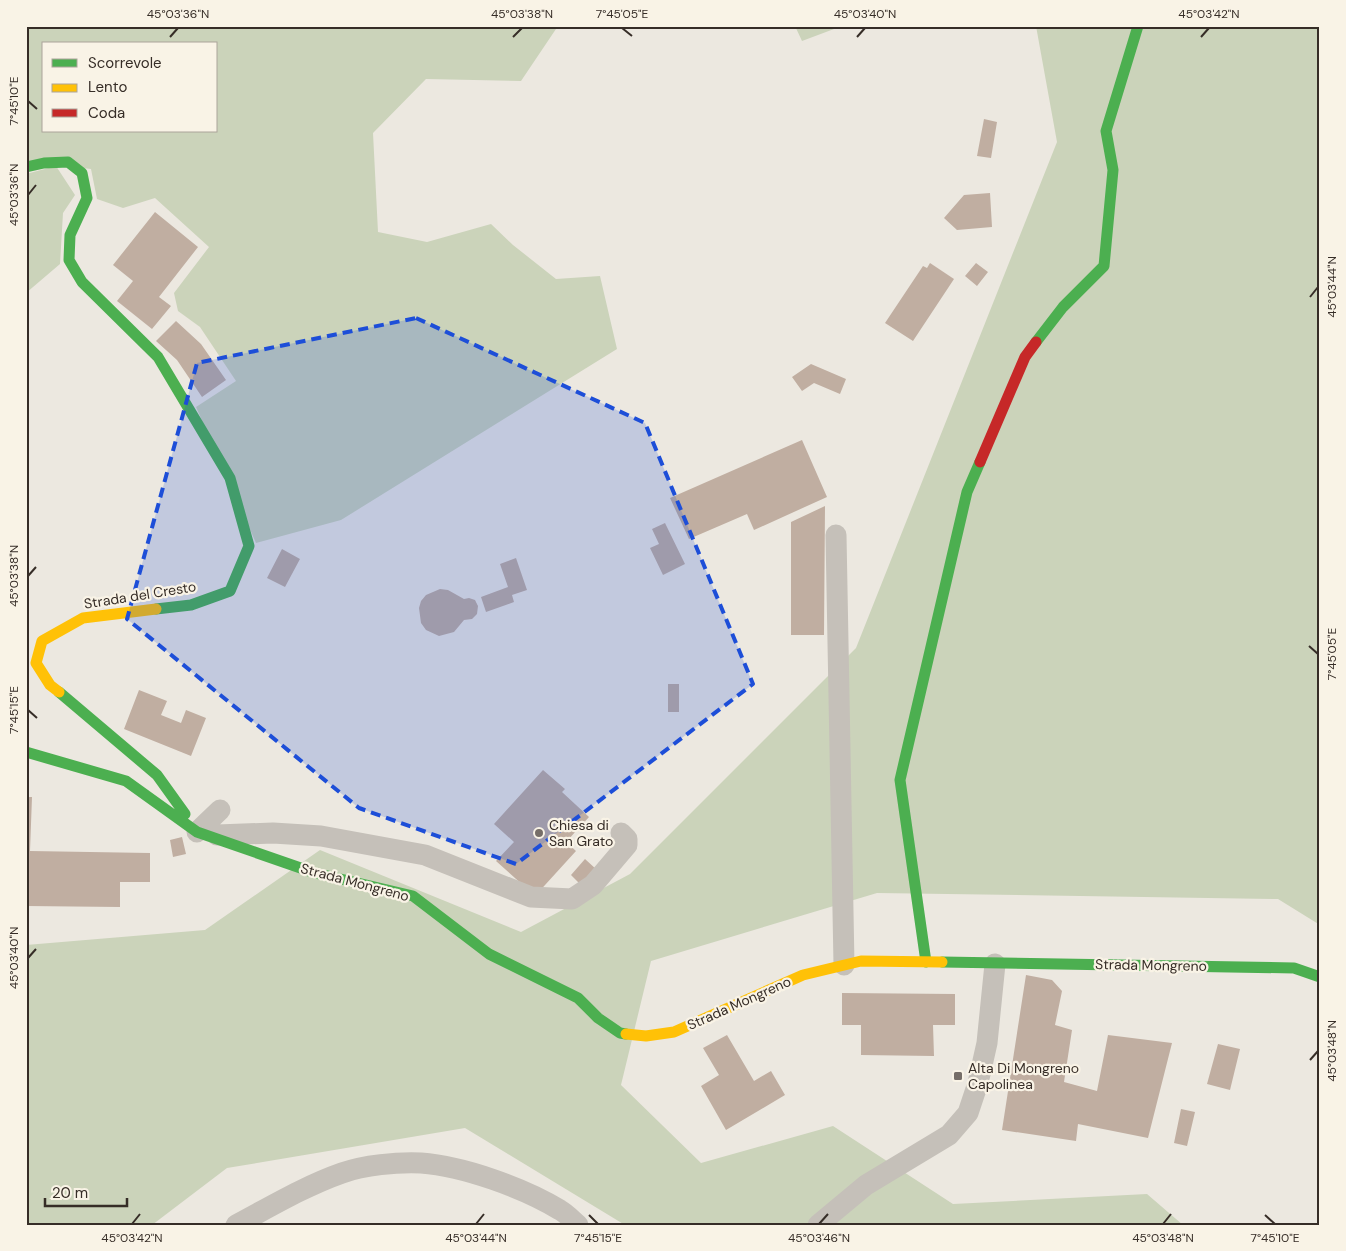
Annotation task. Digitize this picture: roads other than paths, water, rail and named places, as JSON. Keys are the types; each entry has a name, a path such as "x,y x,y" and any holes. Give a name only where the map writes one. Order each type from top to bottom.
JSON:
{"street":[{"path":"926,962 900,780 967,492 1025,357 1063,307 1104,266 1113,170 1106,131 1138,26"},
{"name":"Strada del Cresto","path":"26,167 44,163 68,162 82,173 87,198 70,235 69,260 82,282 158,357 230,478 249,546 230,591 191,605 83,618 42,641 36,663 50,685 157,776 202,834"},
{"path":"836,535 844,965"},
{"name":"Strada Mongreno","path":"26,752 126,781 202,834 315,873 413,896 488,954 578,998 598,1018 620,1033 646,1036 674,1032 803,975 861,961 1294,968 1320,976"},
{"path":"202,834 220,810"},
{"path":"202,834 272,833 331,838 425,855 531,897 572,899 593,885 627,845 628,839 621,833"},
{"path":"818,1225 866,1185 949,1136 968,1113 978,1083 987,1043 996,964"},
{"path":"236,1225 302,1190 343,1173 379,1165 420,1163 464,1170 515,1189 561,1211 578,1225"}],"place":[{"name":"Chiesa di San Grato","path":"539,833"},
{"name":"Alta Di Mongreno Capolinea","path":"958,1076"}]}
